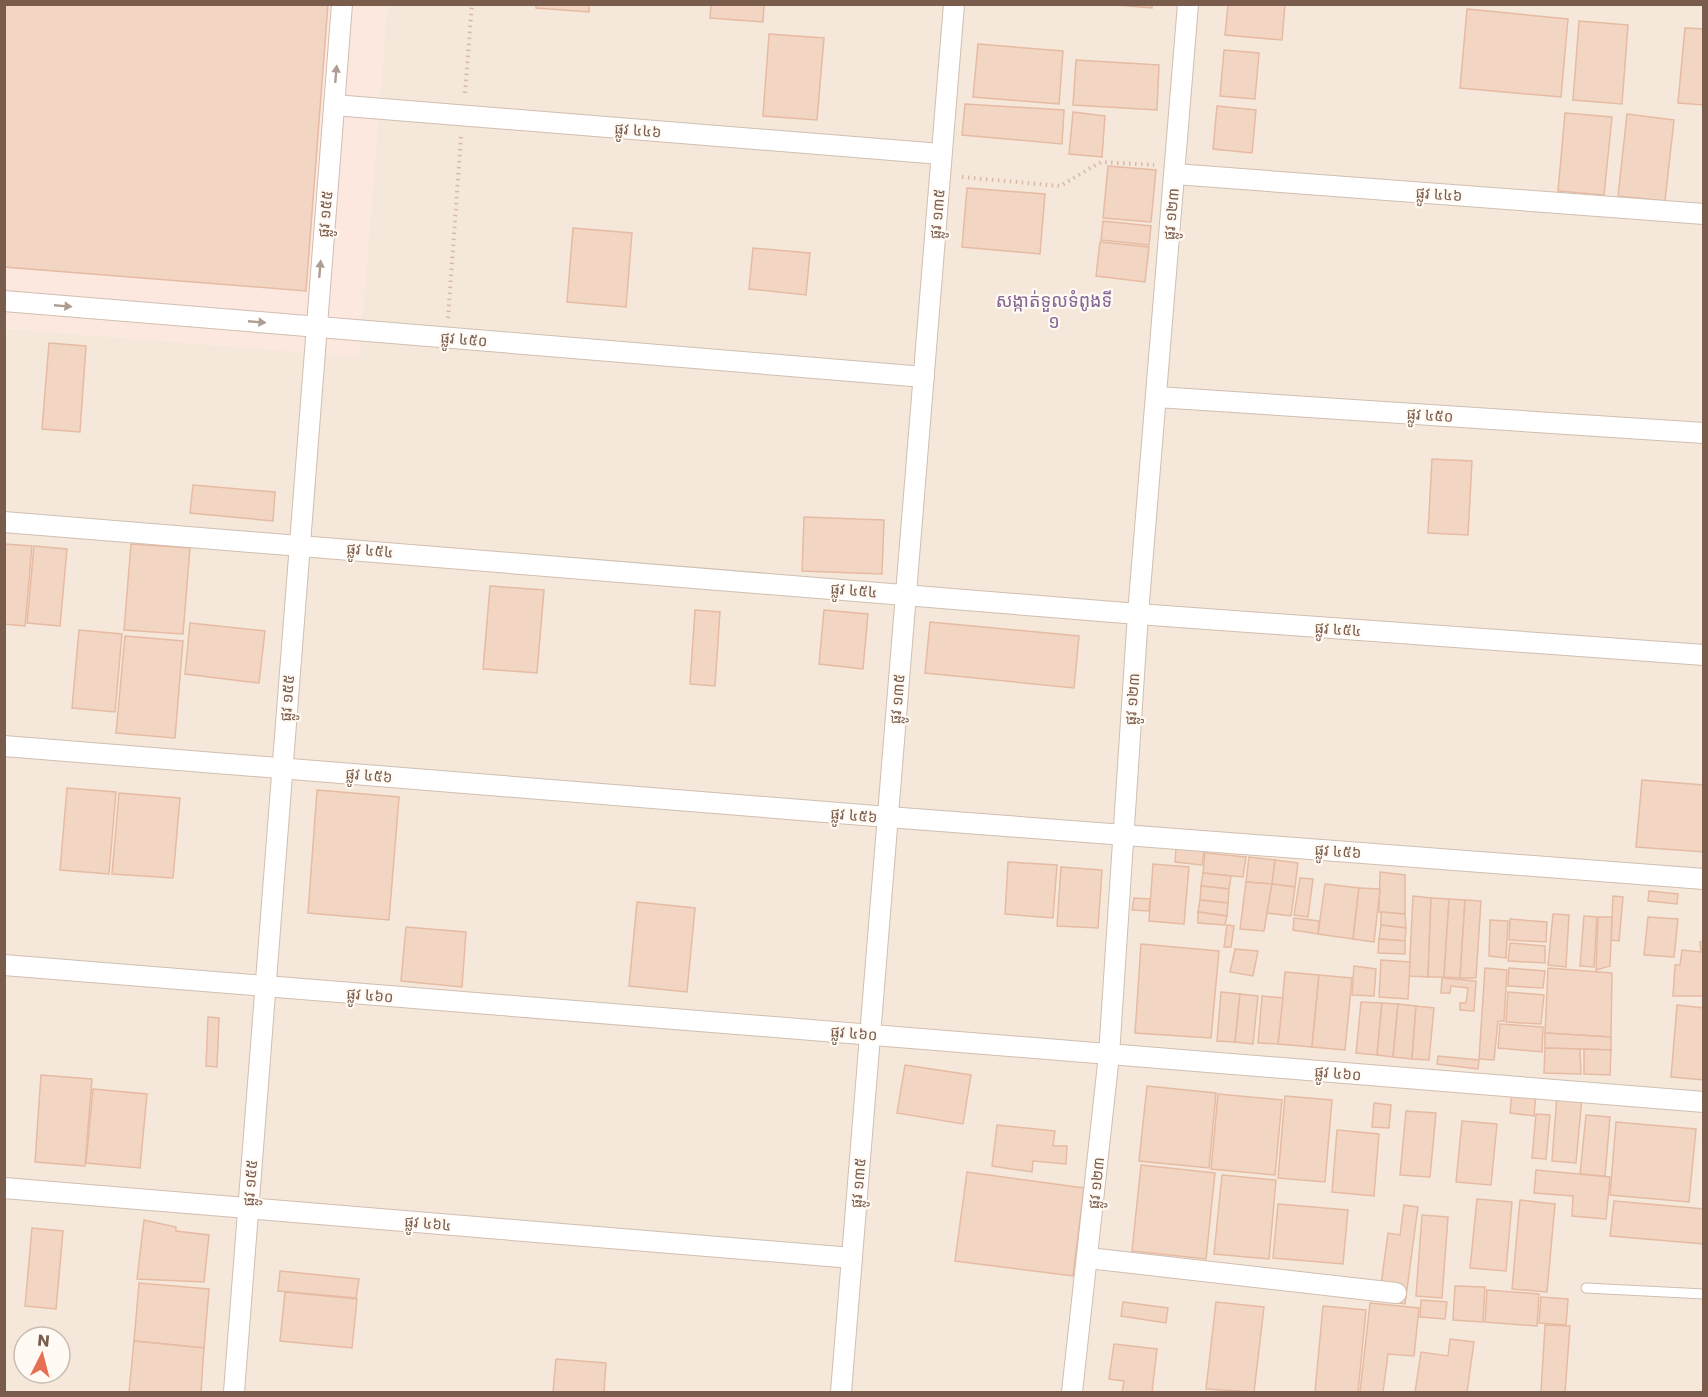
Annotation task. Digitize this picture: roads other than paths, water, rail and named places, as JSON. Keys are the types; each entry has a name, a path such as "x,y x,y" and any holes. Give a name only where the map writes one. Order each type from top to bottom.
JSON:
{"street":[{"name":"ផ្លូវ ១៥៥","path":"234,1392 342,4"},
{"name":"ផ្លូវ ១៣៥","path":"841,1392 954,4"},
{"name":"ផ្លូវ ១២៣","path":"1072,1392 1089,1258 1109,1055 1138,614 1188,4"},
{"name":"ផ្លូវ ៤៤៦","path":"334,105 941,154"},
{"name":"ផ្លូវ ៤៤៦","path":"1175,170 1704,214"},
{"name":"ផ្លូវ ៤៥០","path":"4,301 924,377"},
{"name":"ផ្លូវ ៤៥០","path":"1157,397 1704,433"},
{"name":"ផ្លូវ ៤៥៤","path":"4,522 299,544 1138,614 1704,655"},
{"name":"ផ្លូវ ៤៥៦","path":"4,746 888,818 1704,879"},
{"name":"ផ្លូវ ៤៦០","path":"4,965 1704,1102"},
{"name":"ផ្លូវ ៤៦៤","path":"4,1188 852,1258"},
{"path":"1089,1258 1396,1293"}],"lane":[{"path":"1586,1288 1704,1294"}],"district":[{"name":"សង្កាត់ទួលទំពូងទី ១","path":"1054,310"}]}
